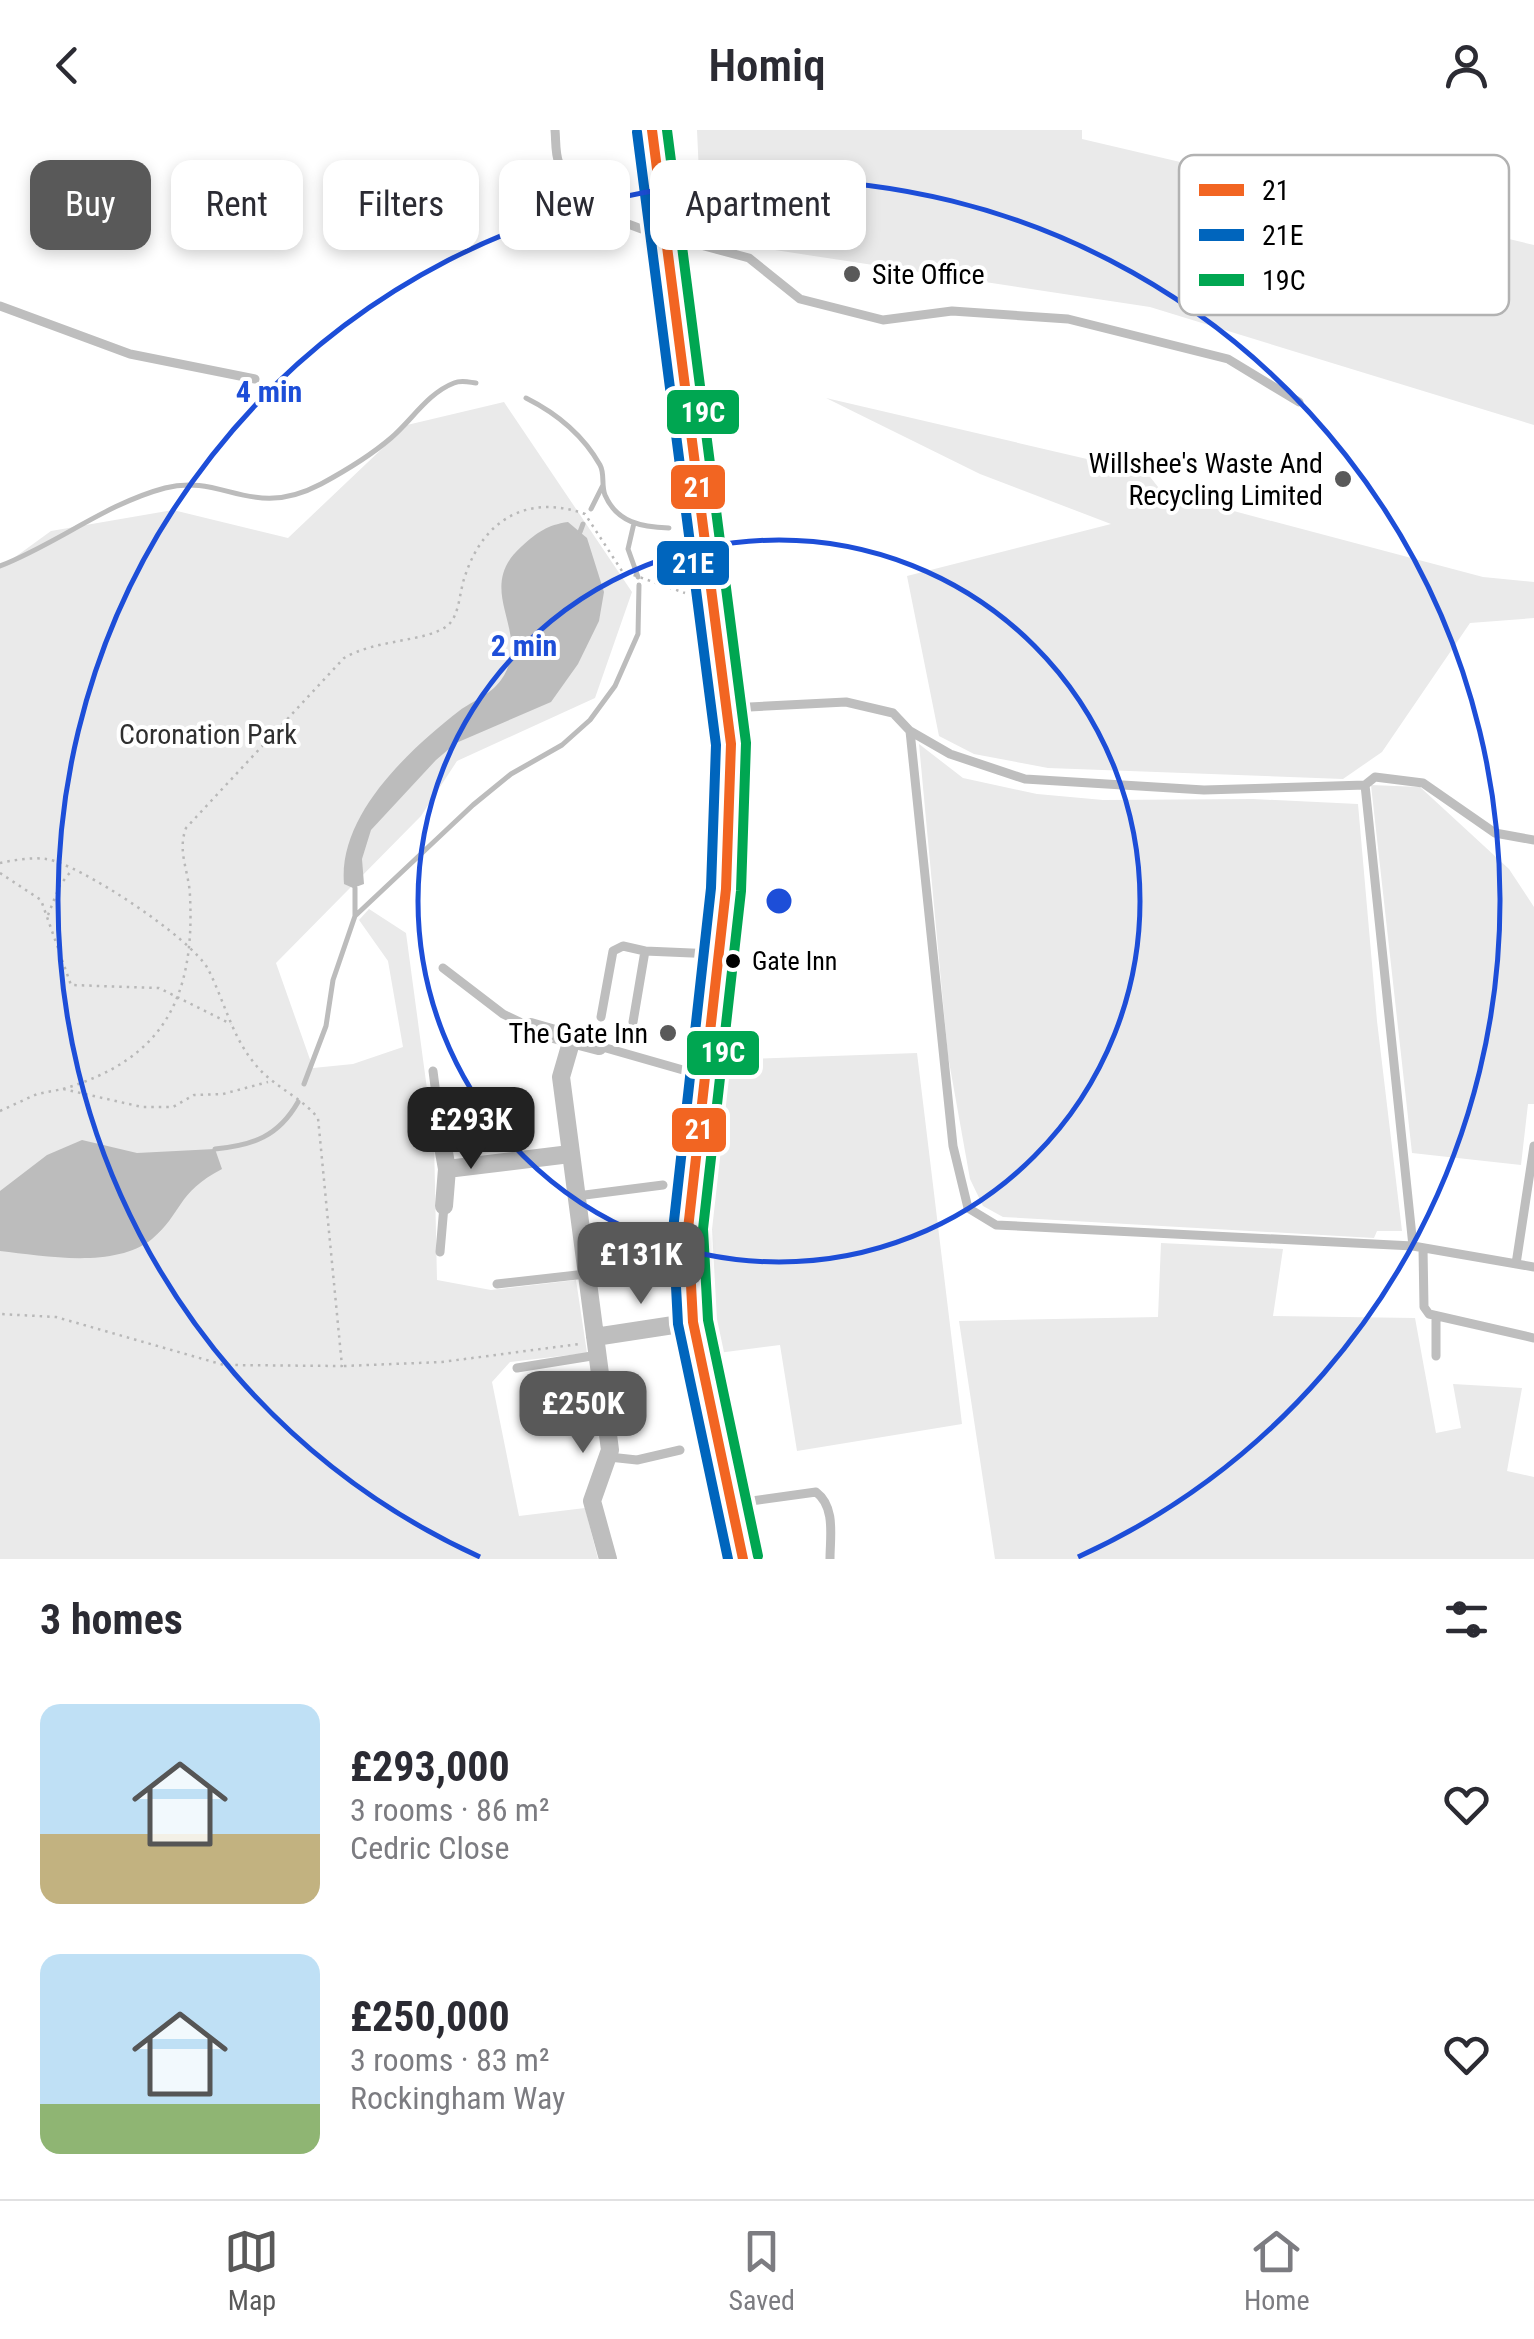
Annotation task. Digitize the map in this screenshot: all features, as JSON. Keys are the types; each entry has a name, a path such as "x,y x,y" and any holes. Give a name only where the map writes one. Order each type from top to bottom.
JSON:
{"highway":[{"path":"652,130 727,708 731,810 688,1229 693,1322 744,1559"}],"street":[{"path":"530,1027 599,1046"},
{"path":"572,1039 561,1077 608,1457 592,1501 608,1559"},
{"path":"442,1140 447,1168 444,1206"},
{"path":"447,1168 570,1154"},
{"path":"597,1348 693,1322"}],"lane":[{"path":"555,130 559,164 603,212 623,225 749,258 800,299 883,320 952,311 1068,319 1228,359 1299,402"},
{"path":"0,306 130,354 255,379"},
{"path":"727,708 846,702 892,714 910,731 950,754 1025,779 1204,790 1365,785 1375,778 1423,784 1495,833 1534,840"},
{"path":"910,731 953,1146 968,1208 996,1225 1418,1247 1534,1267"},
{"path":"1365,785 1424,1307 1436,1317 1534,1338"},
{"path":"601,1017 613,951 623,946 644,952 718,955"},
{"path":"633,1022 644,952"},
{"path":"444,968 503,1014 530,1027"},
{"path":"599,1046 683,1070"},
{"path":"433,1071 442,1140"},
{"path":"1516,1264 1534,1146"},
{"path":"576,1196 663,1185"},
{"path":"440,1252 444,1206"},
{"path":"497,1284 586,1274"},
{"path":"1436,1317 1436,1356"},
{"path":"517,1368 597,1348"},
{"path":"608,1457 637,1460 680,1450"},
{"path":"732,1504 816,1492 823,1496 830,1519 830,1559"}],"path":[{"path":"0,1111 38,1094 98,1078 141,1053 172,1013 190,949 190,893 182,859 186,828 344,658 379,642 440,630 452,622 470,562 514,512 549,504 585,514 622,571 679,593 712,590"},
{"path":"0,862 46,859 88,874 190,949 206,966 252,1060 270,1081 300,1097 318,1118 342,1366"},
{"path":"47,918 60,885 74,869"},
{"path":"0,873 29,888 41,900 71,985 140,985 178,994 232,1025"},
{"path":"64,1089 142,1107 173,1107 194,1095 223,1094 270,1081"},
{"path":"0,1314 56,1318 224,1365 442,1362 584,1343 590,1351 597,1348"}],"green space":[{"path":"697,130 1082,130 1082,139 1179,162 1179,315 1509,315 1509,239 1534,245 1534,425 1150,307 774,250 866,250 866,160 698,160"},
{"path":"826,398 1147,473 1162,492 1483,577 1534,582 1534,618 1470,623 1382,752 1343,779 1048,768 974,754 939,736 907,576 1111,524 980,474"},
{"name":"Coronation Park","path":"504,402 632,592 595,698 457,761 421,816 276,963 313,1068 353,1064 403,1047 388,961 359,920 369,909 406,933 434,1141 437,1280 491,1290 576,1280 587,1353 510,1362 492,1382 519,1516 585,1508 598,1559 0,1559 0,568 51,531 173,510 288,538 407,425"},
{"path":"919,744 963,778 1037,794 1103,800 1253,799 1358,804 1377,1021 1402,1231 1377,1231 1374,1238 1003,1217 983,1206 970,1179 948,1056"},
{"path":"1371,785 1420,787 1509,869 1534,907 1534,1104 1528,1104 1521,1165 1412,1153"},
{"path":"917,1053 962,1424 797,1451 780,1345 718,1353 710,1203 723,1060"},
{"path":"1161,1243 1283,1249 1273,1316 1415,1318 1436,1433 1461,1428 1453,1384 1522,1388 1507,1471 1534,1477 1534,1559 995,1559 959,1321 1158,1317"}],"shaded area":[{"path":"568,522 587,538 604,592 599,621 578,664 551,702 456,743 436,760 371,830 362,859 364,884 353,888 344,884 345,858 352,833 380,786 439,727 501,680 510,662 509,628 502,596 502,579 508,563 538,533"},
{"path":"82,1140 137,1153 215,1149 222,1169 196,1187 162,1230 137,1248 79,1258 0,1251 0,1191 47,1155"}],"waterway":[{"path":"0,566 122,504 165,488 204,486 256,498 297,494 375,451 445,387 459,382 476,383"},
{"path":"526,398 558,418 585,444 600,465 605,495 616,512 640,525 669,528"},
{"path":"591,509 603,485"},
{"path":"634,523 628,549 638,577"},
{"path":"580,532 583,524"},
{"path":"304,1084 326,1026 333,980 355,916 473,805 511,774 562,745 590,720 615,686 638,634 639,585"},
{"path":"355,888 355,916"},
{"path":"215,1149 263,1137 282,1124 298,1102"}],"transit line":[{"name":"21","path":"652,130 731,744 726,889 688,1229 693,1322 743,1559"},
{"name":"19C","path":"667,130 746,743 741,891 703,1229 708,1320 758,1556"},
{"name":"21E","path":"637,132 716,745 711,888 673,1230 678,1324 728,1559"}],"place":[{"name":"Site Office","path":"852,274"},
{"name":"Willshee's Waste And Recycling Limited","path":"1343,479"},
{"name":"Gate Inn","path":"733,961"},
{"name":"The Gate Inn","path":"668,1033"}]}
